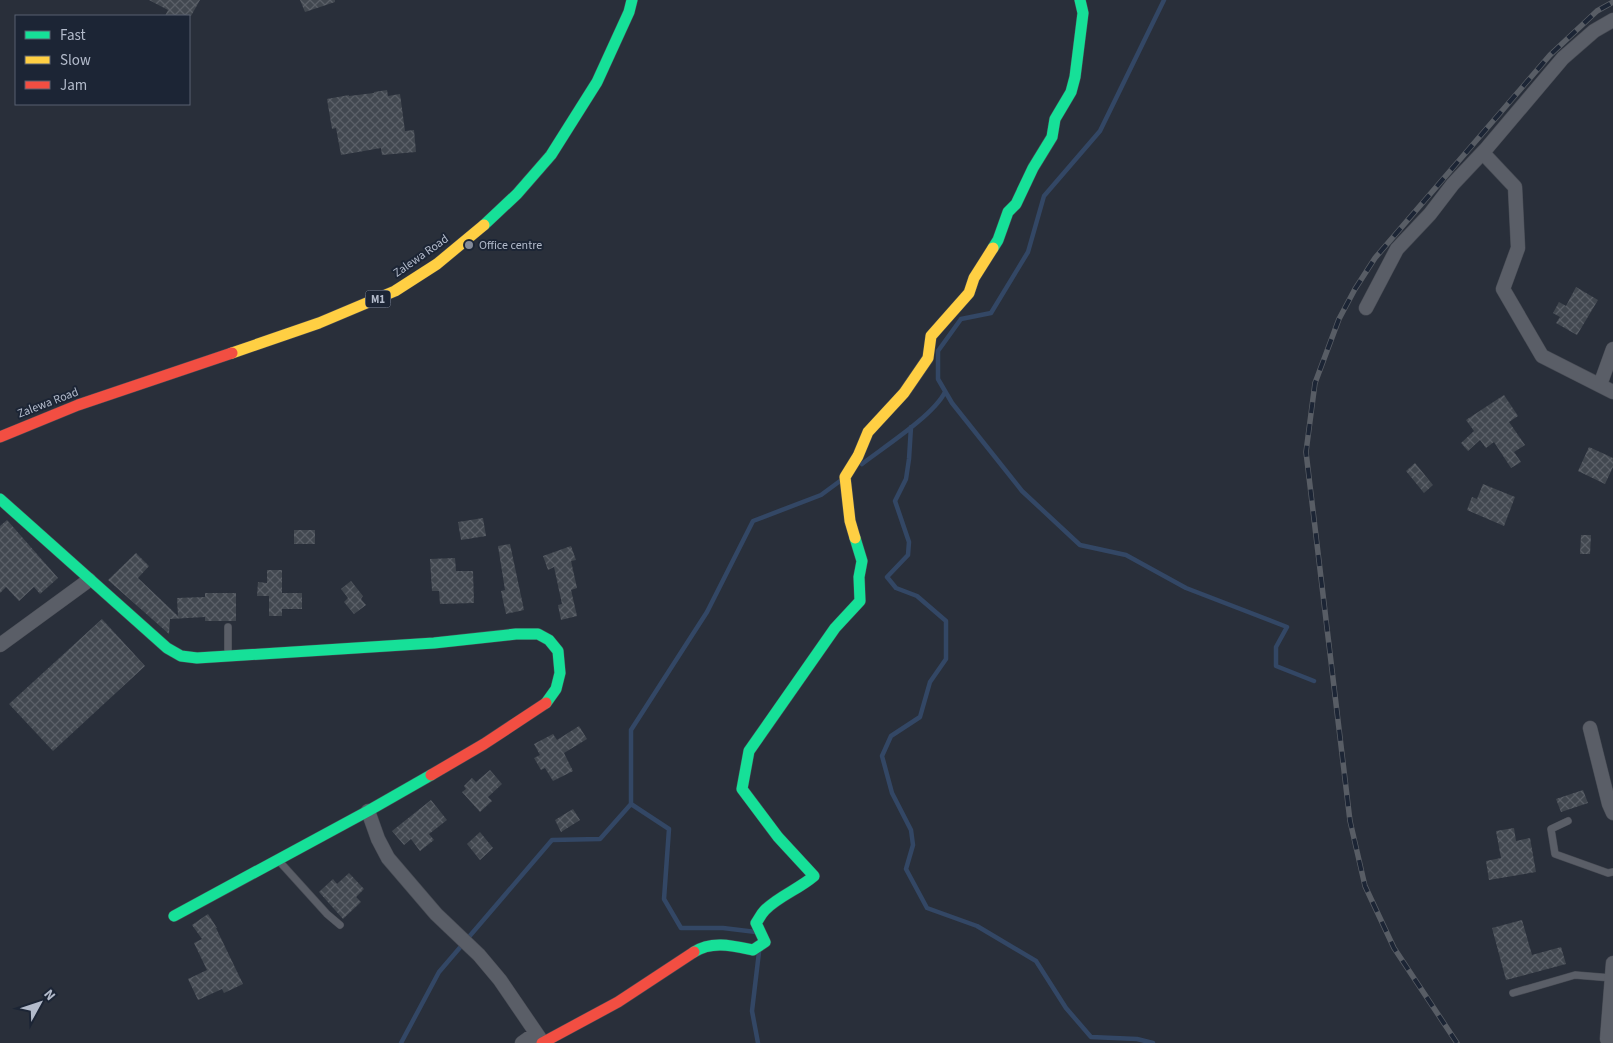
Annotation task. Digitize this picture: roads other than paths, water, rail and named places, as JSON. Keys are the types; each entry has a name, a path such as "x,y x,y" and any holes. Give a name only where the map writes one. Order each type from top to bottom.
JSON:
{"main road":[{"name":"Zalewa Road","path":"3,431 319,324 394,291 437,264 474,234 517,194 551,155 597,82 629,12 632,0"},
{"path":"540,1039 618,1002 700,948 725,944 753,950 760,947 765,942 756,923 765,910 791,891 806,884 814,876 778,837 742,789 749,751 835,628 860,602 859,577 862,561 850,522 845,477 858,456 868,432 899,399 928,358 932,336 936,328 969,293 974,278 998,240 1008,212 1016,204 1033,168 1052,137 1055,119 1071,92 1075,77 1083,13 1080,0"},
{"path":"0,498 89,580 167,648 180,656 197,658 228,657 434,643 516,634 538,634 549,640 558,651 560,673 556,689 544,704 484,744 368,811 174,916"}],"street":[{"path":"1366,308 1397,249 1430,214 1453,184 1483,153 1563,58 1594,31 1613,20"},
{"path":"1483,153 1515,187 1518,248 1503,288 1542,356 1613,392"},
{"path":"1600,385 1613,349"},
{"path":"0,645 89,580"},
{"path":"1590,728 1609,804 1613,813"},
{"path":"368,811 378,839 388,858 436,914 479,955 500,980 540,1039 522,1043"},
{"path":"1607,1040 1613,963"}],"lane":[{"path":"228,627 228,657"},
{"path":"1568,820 1551,829 1555,854 1608,873 1613,872"},
{"path":"279,860 327,914 340,925"},
{"path":"1513,993 1575,975 1612,978"}],"waterway":[{"path":"1164,0 1100,131 1044,196 1028,252 991,313 961,319 938,351 938,379 952,403 1022,491 1080,545 1126,555 1186,588 1287,627 1276,647 1276,666 1314,681"},
{"path":"862,464 920,420 939,401 945,392"},
{"path":"911,427 906,479 895,501 909,542 908,555 887,577 896,588 917,596 946,621 946,659 930,682 920,717 891,736 882,756 892,793 911,830 913,845 906,869 927,908 977,926 1036,961 1066,1008 1091,1037 1137,1039 1153,1043"},
{"path":"468,938 552,840 600,839 631,804 631,730 707,612 753,521 821,495 840,481"},
{"path":"631,804 669,829 664,899 681,928 723,928 756,932"},
{"path":"401,1043 439,972 463,944"},
{"path":"758,1043 752,1011 759,952"}],"railway":[{"path":"1457,1043 1394,948 1365,886 1350,821 1306,452 1315,383 1339,319 1375,258 1550,55 1597,11 1613,2"}],"place":[{"name":"Office centre","path":"469,245"}]}
